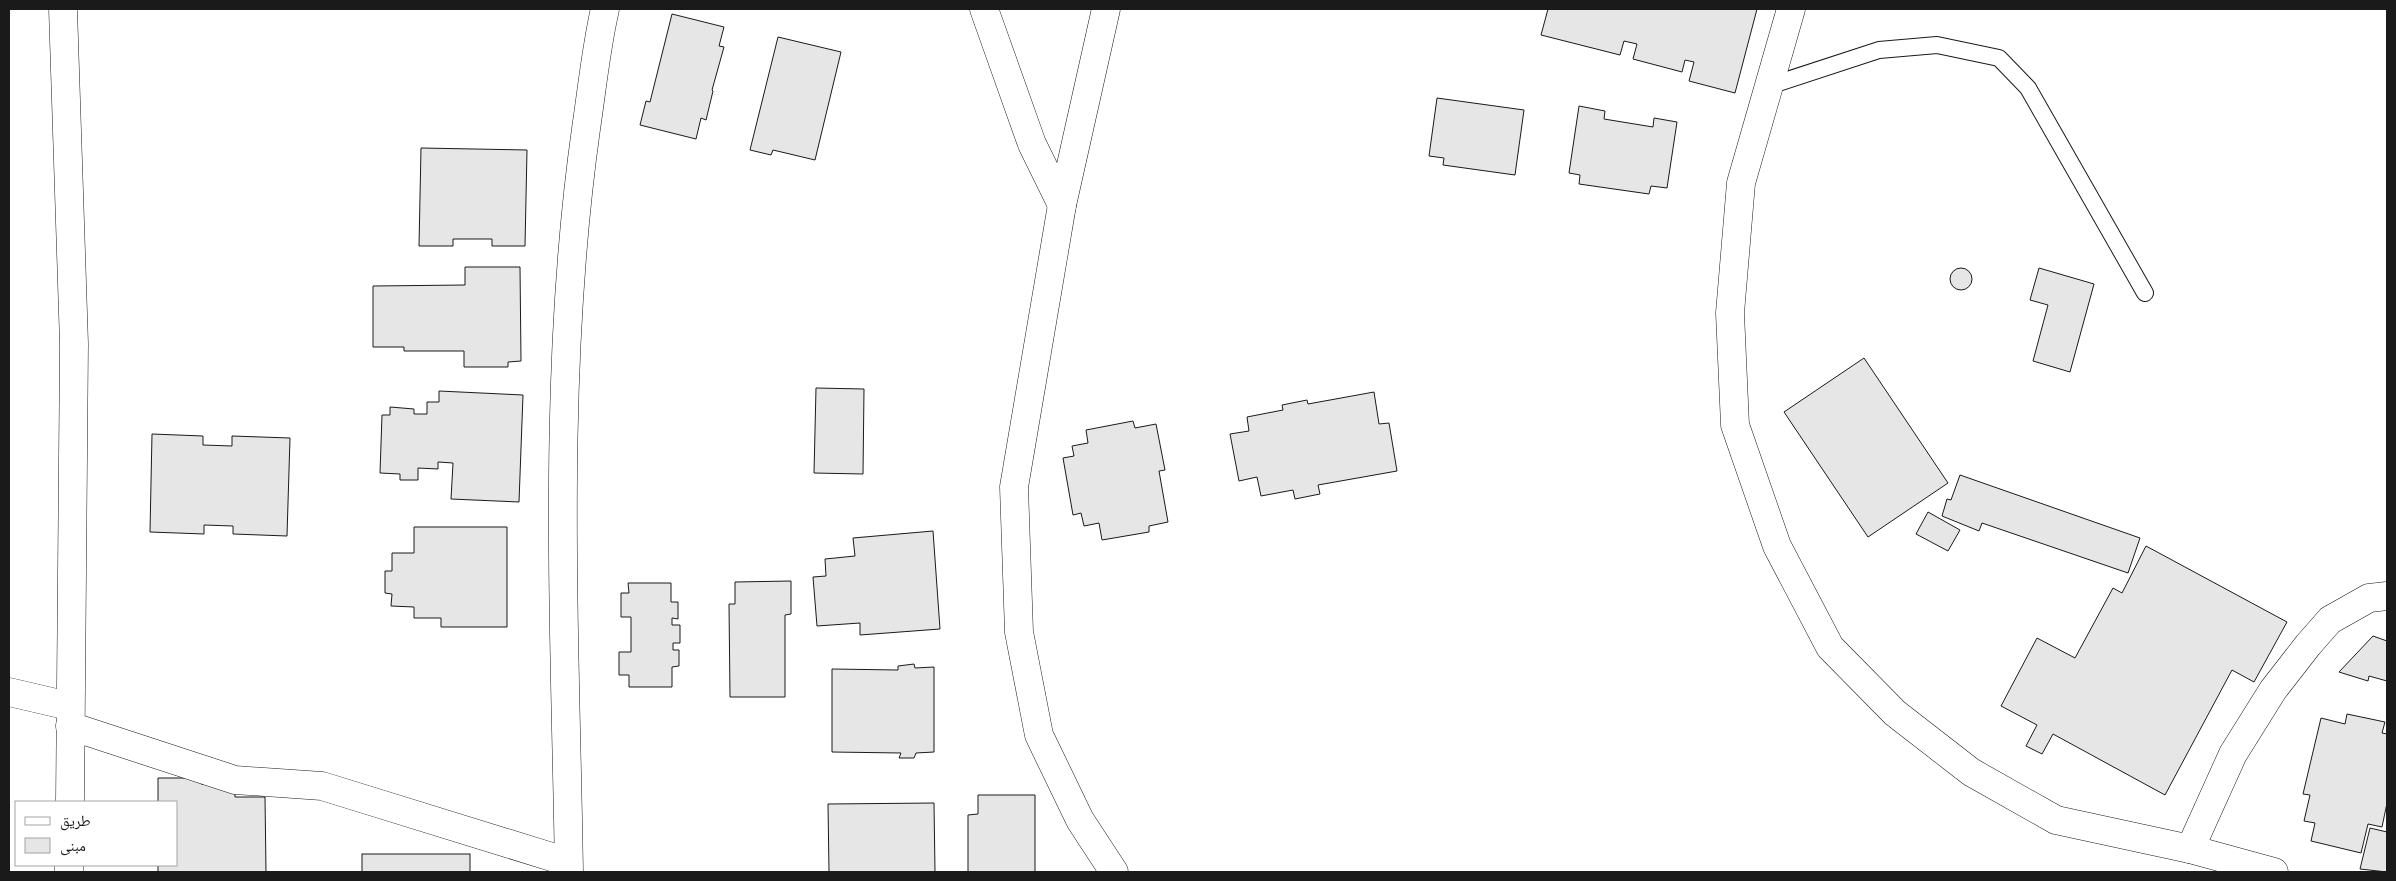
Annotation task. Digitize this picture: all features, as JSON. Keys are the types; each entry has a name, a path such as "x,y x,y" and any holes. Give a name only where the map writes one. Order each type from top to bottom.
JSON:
{"street":[{"path":"63,9 74,344 69,716 70,801"},
{"path":"9,692 235,780 322,786 569,867 562,487 564,346 577,193 599,36 605,9"},
{"path":"984,9 1032,144 1062,205"},
{"path":"1106,9 1062,205 1014,487 1019,632 1040,735 1080,820 1114,872"},
{"path":"1791,9 1741,183 1730,312 1735,425 1777,546 1830,647 1895,713 1971,772 2056,820 2190,850 2274,872"},
{"path":"2190,850 2233,754 2272,690 2330,620 2370,598 2387,596"}],"lane":[{"path":"1769,86 1879,50 1937,45 1999,58 2028,88 2145,293"}],"building":[{"path":"1548,9 1757,9 1735,93 1689,81 1694,62 1685,60 1682,72 1633,59 1637,44 1624,41 1620,55 1541,35"},
{"path":"672,14 724,27 719,46 724,47 706,120 701,118 696,139 640,125 646,101 650,102"},
{"path":"778,37 841,52 815,160 773,150 771,155 750,150"},
{"path":"1437,98 1524,110 1515,175 1443,165 1444,158 1429,156"},
{"path":"1579,106 1605,111 1604,119 1653,127 1654,118 1677,122 1667,188 1651,186 1649,194 1579,184 1580,175 1569,173"},
{"path":"421,148 527,150 525,246 492,246 492,239 453,239 453,246 419,246"},
{"path":"465,267 520,267 521,361 508,362 508,367 464,367 464,351 404,351 404,347 373,347 373,286 465,285"},
{"path":"1961,268 1969,271 1972,279 1969,287 1961,290 1953,287 1950,279 1953,271"},
{"path":"2039,268 2094,284 2070,372 2033,361 2048,305 2030,300"},
{"path":"1864,358 1948,483 1868,537 1784,412"},
{"path":"816,388 864,389 863,474 814,473"},
{"path":"439,391 523,395 519,502 451,499 453,463 438,462 438,469 418,468 418,480 400,480 400,474 380,473 382,415 390,415 390,407 414,409 414,414 427,414 427,402 439,402"},
{"path":"1374,392 1379,424 1389,423 1397,471 1318,485 1320,494 1295,499 1293,490 1261,496 1257,477 1239,481 1230,434 1249,431 1247,417 1283,410 1282,405 1307,400 1308,404"},
{"path":"1133,421 1135,428 1156,424 1165,470 1159,471 1168,522 1149,526 1149,532 1102,540 1099,523 1084,526 1081,513 1073,515 1063,458 1074,456 1072,446 1088,443 1086,430"},
{"path":"152,434 203,436 203,445 232,446 232,436 290,438 287,536 233,534 233,526 204,525 204,534 150,532"},
{"path":"1960,475 2140,538 2128,573 1982,523 1979,531 1942,516 1947,499 1951,500"},
{"path":"1928,512 1960,530 1948,551 1916,534"},
{"path":"414,527 507,527 507,627 441,627 441,618 414,618 414,607 391,606 392,594 385,593 385,571 392,571 392,553 414,553"},
{"path":"933,531 940,629 860,635 860,623 817,626 813,577 826,576 825,559 855,556 853,538"},
{"path":"2146,546 2287,622 2254,682 2232,670 2165,795 2053,734 2042,754 2026,746 2037,725 2001,706 2037,638 2075,658 2113,588 2122,593"},
{"path":"791,581 791,614 785,615 785,697 730,697 729,604 735,604 735,582"},
{"path":"628,583 671,583 671,602 678,602 678,619 672,618 672,625 680,625 680,643 673,643 673,650 679,650 679,666 672,667 672,687 629,687 629,675 619,675 619,652 631,652 631,617 621,617 621,593 629,593"},
{"path":"2373,636 2387,641 2387,681 2369,676 2368,681 2339,672"},
{"path":"914,664 915,668 934,667 934,752 916,753 914,758 899,758 901,753 832,752 832,669 898,670 898,666"},
{"path":"2347,714 2385,722 2382,733 2387,734 2387,803 2382,827 2368,824 2361,853 2311,841 2315,823 2304,821 2310,795 2303,794 2321,718 2345,724"},
{"path":"158,778 201,778 201,784 235,784 235,797 265,797 266,872 158,872 158,866 178,866 178,801 158,801"},
{"path":"978,795 1035,795 1035,872 968,872 968,815 978,814"},
{"path":"934,803 935,872 829,872 828,804"},
{"path":"2370,828 2387,832 2387,872 2360,869"},
{"path":"362,854 470,854 470,872 362,872"}]}
